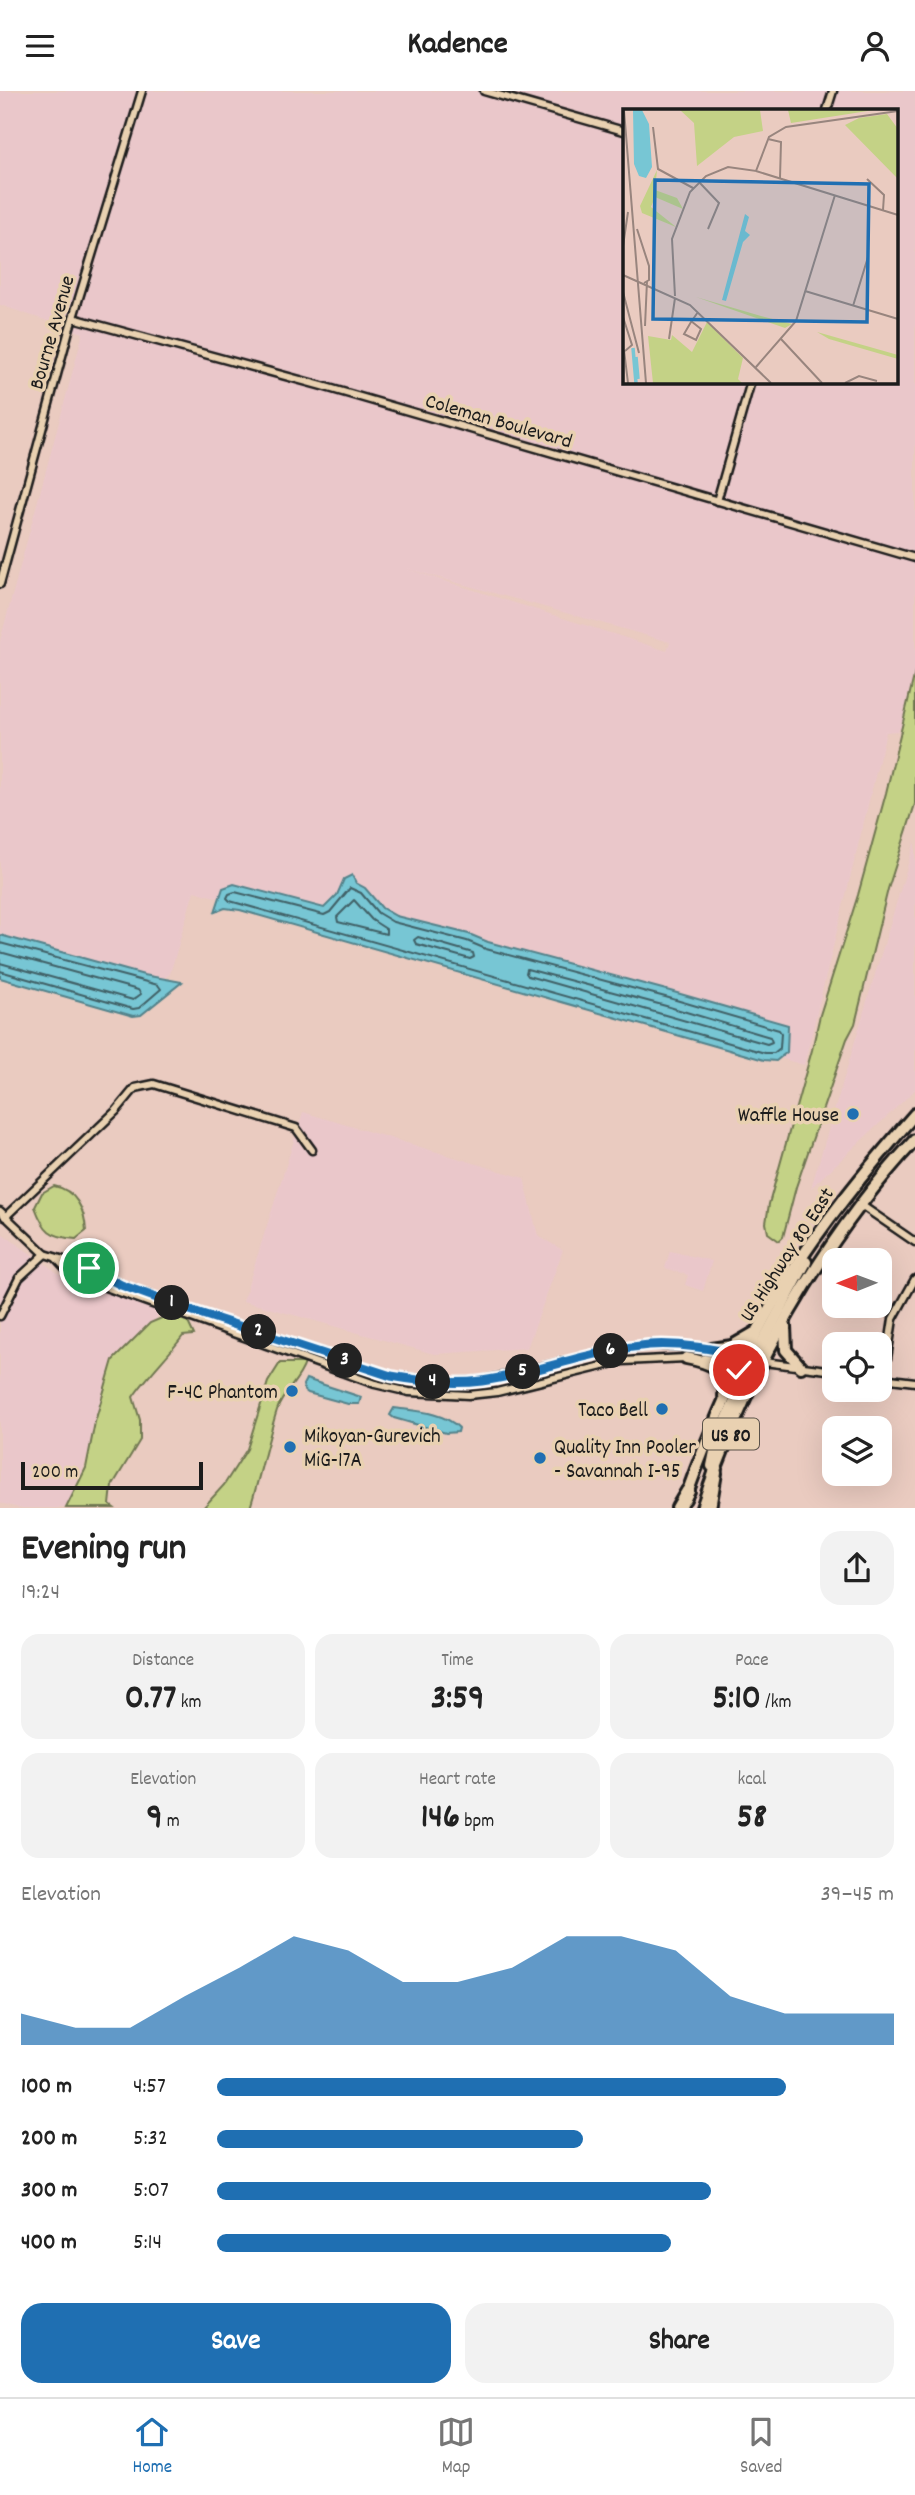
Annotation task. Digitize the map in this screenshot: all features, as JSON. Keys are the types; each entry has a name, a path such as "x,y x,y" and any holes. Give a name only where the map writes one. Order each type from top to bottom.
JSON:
{"highway":[{"path":"705,1506 715,1473"},
{"path":"680,1508 688,1491"}],"main road":[{"name":"US Highway 80 East","path":"688,1491 722,1404 746,1362 779,1292 822,1227 881,1151 915,1114"},
{"name":"US Highway 80 East","path":"715,1473 764,1362 820,1262 861,1205 915,1140"},
{"path":"764,1362 759,1359 757,1352 822,1227"},
{"path":"785,1322 786,1350 800,1367"},
{"path":"712,1349 737,1345 759,1331"},
{"path":"686,1358 711,1363 718,1368 726,1388 722,1404"},
{"path":"705,1506 718,1442 746,1362"}],"street":[{"name":"Bourne Avenue","path":"0,584 73,318 142,91"},
{"path":"484,91 623,130"},
{"path":"827,109 833,91"},
{"name":"Coleman Boulevard","path":"73,318 321,386 915,558"},
{"path":"717,501 750,383"},
{"path":"313,1150 296,1128 154,1084 144,1085 135,1088 116,1111 3,1214 46,1254 89,1268 121,1285 391,1376 444,1383 481,1381 620,1349 676,1345 712,1349 746,1362"},
{"path":"861,1205 915,1242"},
{"path":"0,1316 19,1278 46,1254"},
{"path":"55,1257 72,1275 375,1384 409,1392 439,1395 495,1392 623,1361 686,1358 764,1362 822,1370"},
{"path":"891,1332 893,1319 915,1279"},
{"path":"892,1379 915,1382"}],"shaded area":[{"path":"0,91 915,91 915,689 907,721 898,731 886,732 804,1065 194,891 170,974 126,1005 0,968 0,641 83,333 0,305","holes":["407,569 670,642 667,651"]},
{"path":"915,841 915,1090 811,1188"},
{"path":"303,1112 524,1178 538,1236 563,1250 527,1348 434,1354 243,1301"},
{"path":"0,1232 62,1276 160,1309 146,1345 119,1355 71,1508 19,1508 0,1503"},
{"path":"670,1251 712,1261 703,1291 685,1285 688,1275 665,1268"}],"green space":[{"path":"915,672 915,804 888,889 855,1024 847,1039 796,1187 783,1237 779,1241 768,1233 766,1223 769,1204 820,1015 858,895 886,793"},
{"path":"54,1186 74,1196 84,1216 86,1231 76,1239 60,1237 49,1231 38,1215 35,1207 42,1193"},
{"path":"164,1317 186,1318 194,1335 183,1336 133,1397 140,1420 140,1440 112,1486 110,1505 114,1508 66,1508 86,1468 95,1422 113,1360 150,1323"},
{"path":"280,1363 305,1363 277,1410 250,1508 203,1508 224,1485 247,1449 268,1382"}],"water":[{"path":"352,875 356,883 365,888 382,908 396,916 469,934 488,942 788,1025 787,1052 776,1061 764,1060 240,910 225,908 215,912 223,888 234,884 324,908 337,895 344,879"},
{"path":"0,935 144,975 182,982 141,1015 133,1016 0,978"},
{"path":"306,1379 361,1397 359,1404 348,1404 308,1393 303,1385"},
{"path":"394,1408 437,1415 453,1423 459,1428 458,1432 446,1433 394,1418 390,1415"}],"place":[{"name":"Waffle House","path":"853,1114"},
{"name":"F-4C Phantom","path":"292,1391"},
{"name":"Taco Bell","path":"662,1409"},
{"name":"Mikoyan-Gurevich MiG-17A","path":"290,1447"},
{"name":"Quality Inn Pooler - Savannah I-95","path":"540,1458"}],"route":[{"path":"89,1268 121,1285 190,1310 391,1376 414,1380 444,1383 481,1381 620,1349 652,1345 716,1349 745,1356 739,1370"}]}
